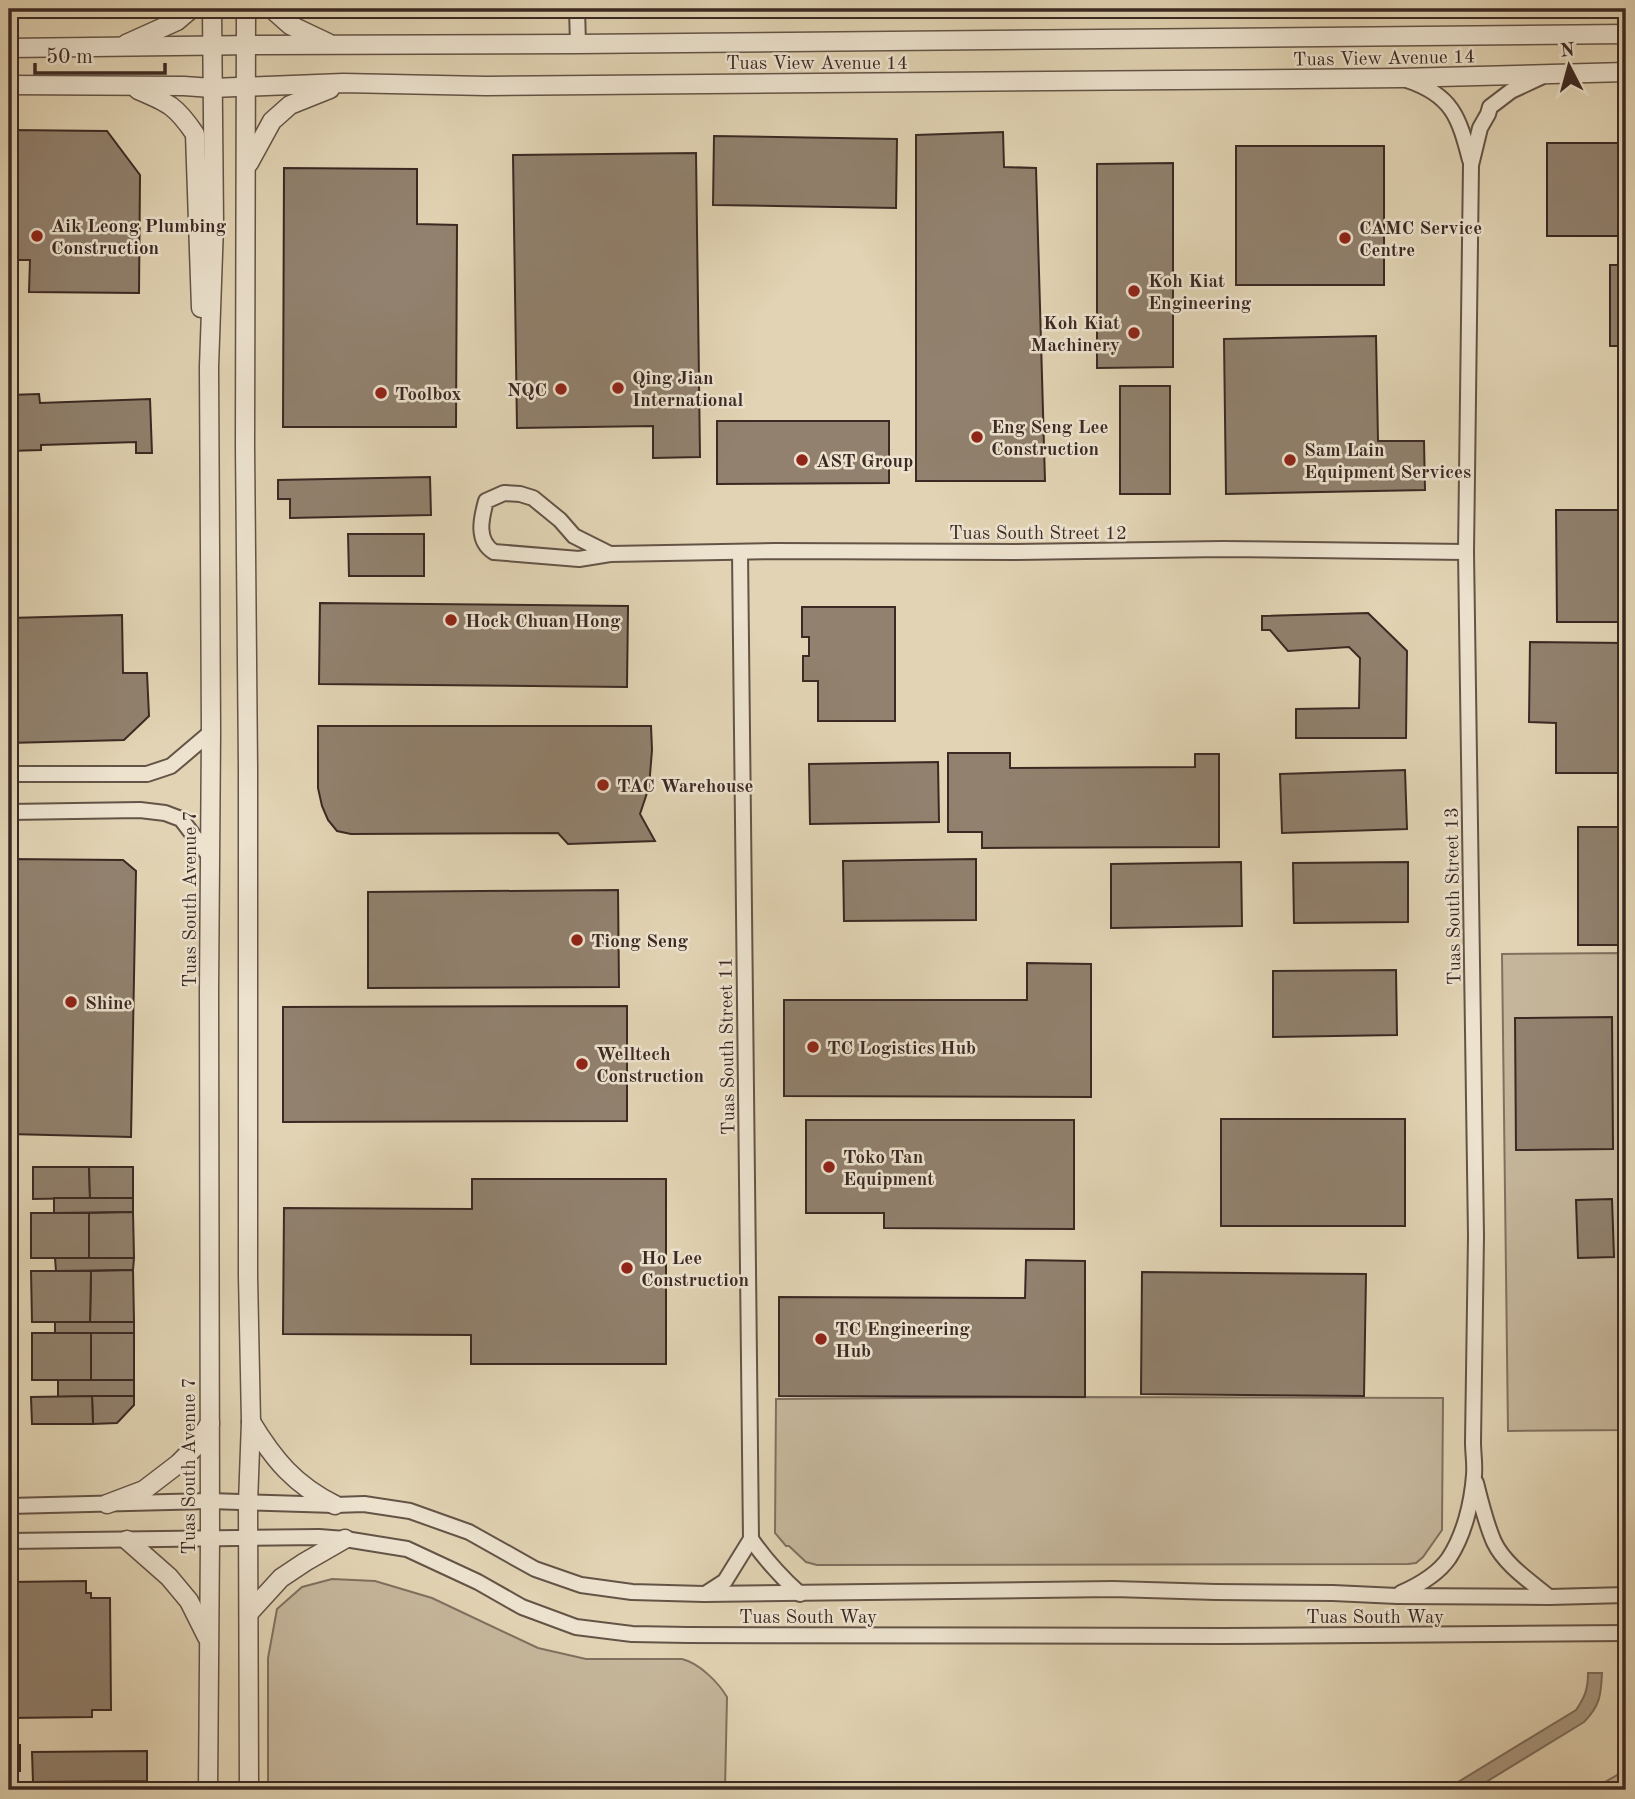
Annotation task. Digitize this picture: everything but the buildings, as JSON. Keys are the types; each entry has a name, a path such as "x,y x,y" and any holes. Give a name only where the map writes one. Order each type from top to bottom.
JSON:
{"street":[{"path":"116,48 177,21 191,9"},
{"name":"Tuas South Avenue 7","path":"208,1790 211,732 209,367 214,246 212,9"},
{"path":"246,9 245,460 251,1422 248,1503 249,1790"},
{"path":"272,9 290,25 331,45"},
{"path":"577,9 578,44"},
{"name":"Tuas View Avenue 14","path":"9,48 1626,34"},
{"name":"Tuas View Avenue 14","path":"9,85 212,88 343,83 500,86 1401,78 1626,72"},
{"name":"Tuas South Street 13","path":"1397,1596 1429,1578 1449,1558 1461,1534 1470,1504 1474,1475 1476,1236 1466,552 1471,165 1480,128 1489,107 1511,91 1546,75"},
{"name":"Tuas South Street 13","path":"1401,78 1435,92 1449,106 1461,126 1471,165"},
{"path":"247,166 272,121 290,105 343,83"},
{"path":"129,86 166,102 180,113 195,134 202,339 209,367"},
{"name":"Tuas South Street 12","path":"610,554 574,536 560,520 533,498 504,493 486,501 481,520 488,549 494,552 579,559 610,554 740,552 1222,549 1466,552"},
{"name":"Tuas South Street 11","path":"740,552 751,1539"},
{"path":"9,774 147,774 171,766 211,732"},
{"path":"9,812 141,810 165,813 181,820 210,857"},
{"path":"251,1422 278,1462 293,1478 307,1490 335,1505"},
{"path":"107,1504 144,1490 178,1464 195,1447 209,1423"},
{"path":"1474,1475 1494,1543 1521,1575 1549,1597"},
{"name":"Tuas South Way","path":"9,1506 209,1501 364,1504 410,1511 469,1532 535,1569 581,1584 632,1592 800,1594 1113,1589 1397,1596 1626,1595"},
{"name":"Tuas South Way","path":"9,1541 319,1537 345,1539 407,1549 478,1582 522,1607 576,1627 632,1634 1222,1636 1626,1633"},
{"path":"248,1613 281,1578 345,1539"},
{"path":"704,1594 724,1581 751,1539 784,1580 800,1594"},
{"path":"128,1540 169,1577 189,1601 209,1640"}],"shaded area":[{"path":"165,9 165,11 9,10"},
{"path":"1626,953 1626,1430 1508,1431 1502,954"},
{"path":"1443,1398 1442,1530 1423,1557 1416,1563 1408,1564 817,1565 806,1562 775,1533 776,1399"},
{"path":"332,1579 375,1581 432,1598 538,1648 586,1659 688,1661 713,1679 727,1697 725,1790 268,1790 268,1658 277,1609 302,1587"},
{"path":"1588,1673 1602,1673 1602,1681 1596,1705 1584,1722 1473,1790 1445,1790 1576,1710 1585,1693"},
{"path":"1626,1770 1626,1790 1591,1790"}],"place":[{"name":"Aik Leong Plumbing Construction","path":"37,236"},
{"name":"CAMC Service Centre","path":"1345,238"},
{"name":"Koh Kiat Engineering","path":"1134,291"},
{"name":"Koh Kiat Machinery","path":"1134,333"},
{"name":"Qing Jian International","path":"618,388"},
{"name":"NQC","path":"561,389"},
{"name":"Toolbox","path":"381,393"},
{"name":"Eng Seng Lee Construction","path":"977,437"},
{"name":"AST Group","path":"802,460"},
{"name":"Sam Lain Equipment Services","path":"1290,460"},
{"name":"Hock Chuan Hong","path":"451,620"},
{"name":"TAC Warehouse","path":"603,785"},
{"name":"Tiong Seng","path":"577,940"},
{"name":"Shine","path":"71,1002"},
{"name":"TC Logistics Hub","path":"813,1047"},
{"name":"Welltech Construction","path":"582,1064"},
{"name":"Toko Tan Equipment","path":"829,1167"},
{"name":"Ho Lee Construction","path":"627,1268"},
{"name":"TC Engineering Hub","path":"821,1339"}]}
